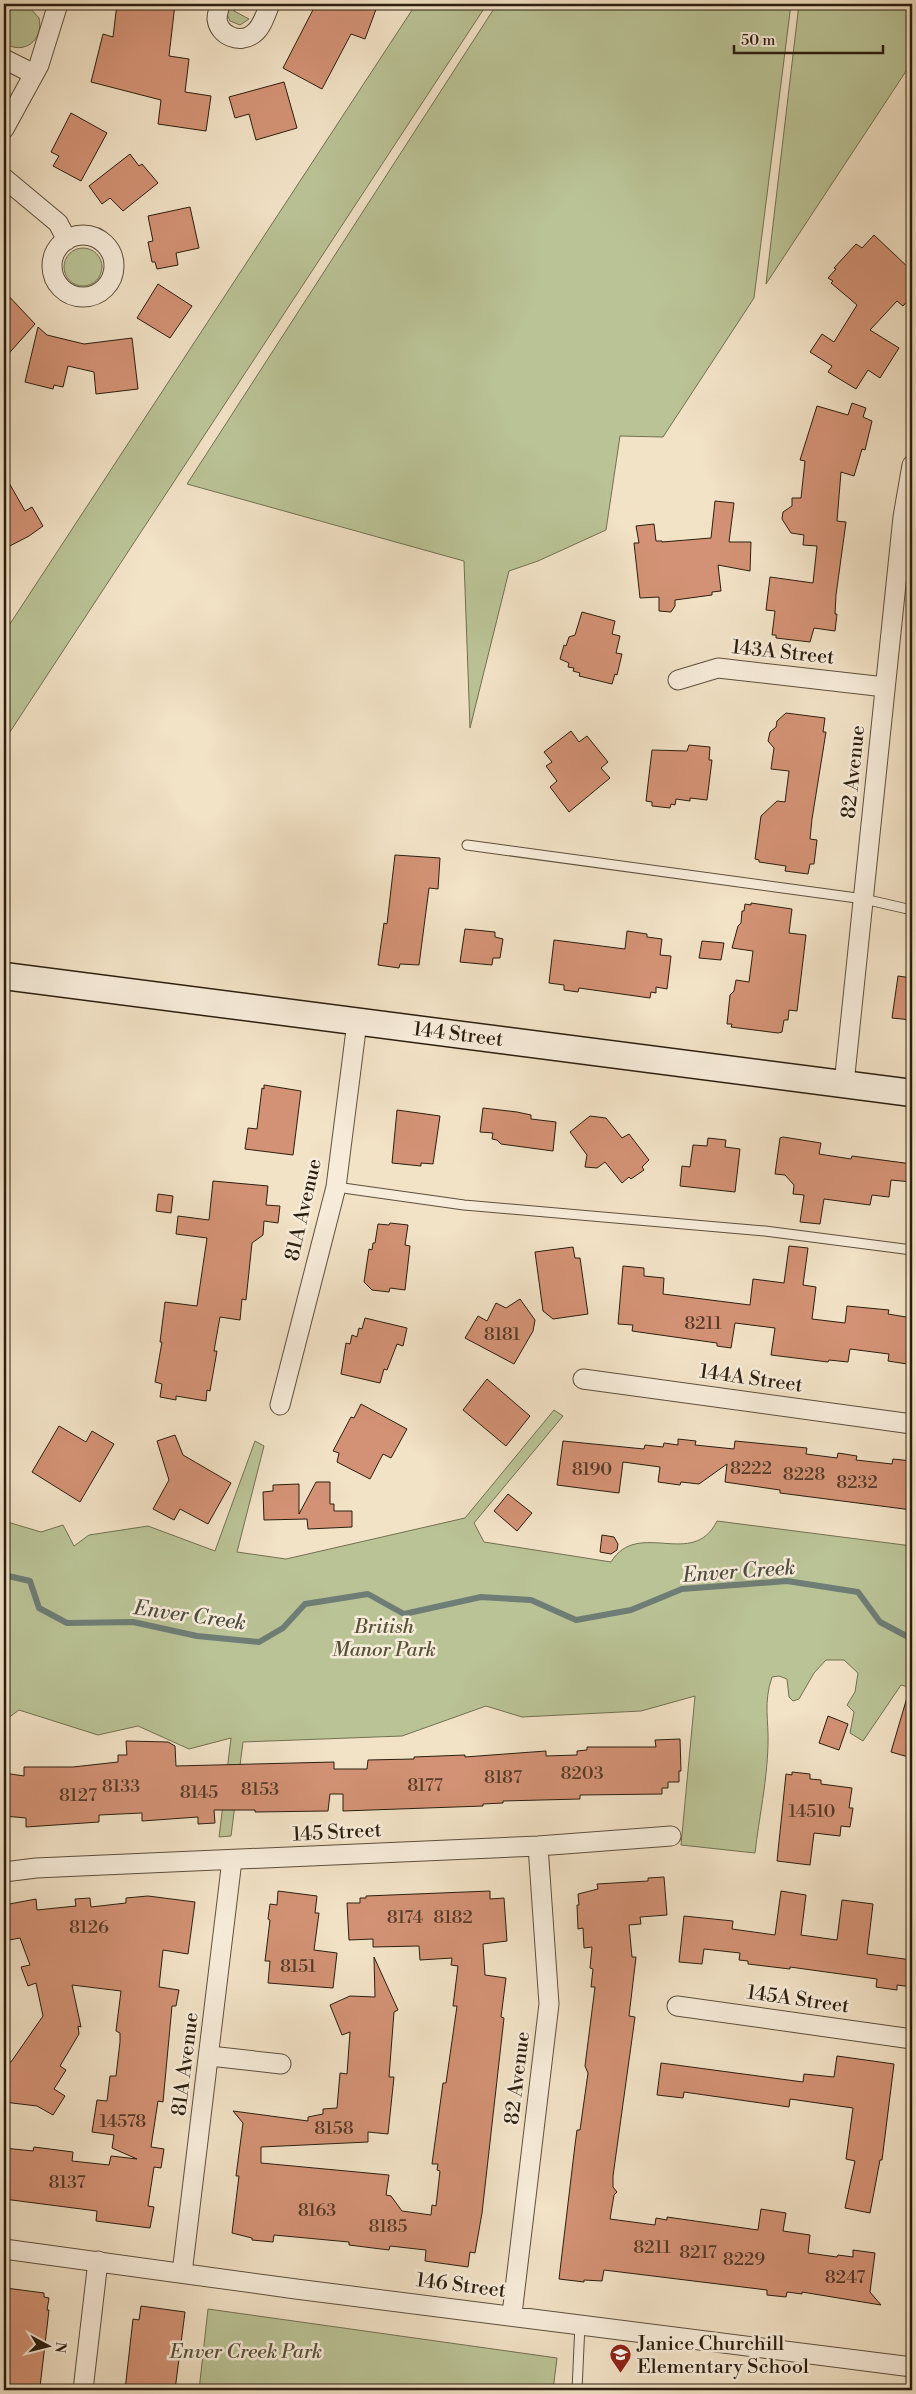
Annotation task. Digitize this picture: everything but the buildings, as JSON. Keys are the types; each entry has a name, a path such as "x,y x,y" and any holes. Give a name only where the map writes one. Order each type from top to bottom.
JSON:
{"main road":[{"name":"144 Street","path":"4,976 912,1093"}],"street":[{"path":"4,130 34,74 58,4"},
{"path":"220,4 217,20 220,27 224,33 238,39 246,38 258,30 270,4"},
{"path":"4,59 34,74"},
{"path":"4,178 58,223 66,240"},
{"name":"82 Avenue","path":"844,1084 903,516 912,465"},
{"name":"143A Street","path":"678,680 718,668 885,687"},
{"name":"81A Avenue","path":"280,1406 336,1187 357,1022"},
{"name":"144A Street","path":"583,1379 912,1424"},
{"name":"145 Street","path":"4,1872 36,1868 538,1846 671,1836"},
{"name":"82 Avenue","path":"512,2314 549,2004 538,1846"},
{"name":"81A Avenue","path":"182,2273 210,2056 232,1860"},
{"name":"145A Street","path":"677,2006 912,2039"},
{"path":"210,2056 281,2064"},
{"name":"146 Street","path":"4,2249 912,2367"},
{"path":"83,2390 98,2261"}],"lane":[{"path":"467,845 864,898 912,910"},
{"path":"336,1187 464,1204 780,1233 912,1250"},
{"path":"577,2390 580,2324"}],"green space":[{"path":"14,4 29,7 39,18 40,26 38,33 31,44 25,47 11,47 4,43 4,9"},
{"path":"229,4 238,4 234,11 249,19 240,25 230,21 227,14"},
{"path":"416,4 487,4 4,741 4,633"},
{"path":"497,4 791,4 754,298 663,437 620,436 606,530 538,561 509,571 470,728 464,561 187,484"},
{"path":"799,4 912,4 912,62 766,284"},
{"path":"83,248 96,254 102,267 96,280 83,286 70,280 64,267 70,254"},
{"name":"British Manor Park","path":"554,1410 563,1416 474,1523 484,1542 611,1562 622,1550 636,1544 680,1544 694,1542 707,1535 717,1521 912,1546 912,1688 901,1685 863,1741 850,1733 854,1712 847,1705 855,1692 858,1673 844,1660 826,1660 814,1673 799,1699 793,1701 789,1697 787,1679 779,1676 772,1677 767,1704 768,1746 766,1773 755,1853 681,1845 695,1696 641,1711 522,1717 486,1706 402,1736 243,1742 231,1836 219,1837 231,1738 189,1749 138,1726 98,1735 19,1710 4,1721 4,1521 41,1532 63,1525 74,1546 89,1535 148,1526 215,1551 255,1441 264,1446 237,1552 286,1559 465,1518"},
{"name":"Enver Creek Park","path":"208,2309 557,2358 553,2390 199,2390"}],"waterway":[{"name":"Enver Creek","path":"4,1575 30,1581 39,1608 67,1623 133,1622 197,1636 259,1642 283,1628 305,1604 368,1594 404,1614 481,1597 531,1600 576,1620 631,1610 682,1589 787,1581 858,1592 880,1622 912,1639"}],"place":[{"name":"Janice Churchill Elementary School","path":"621,2374"}]}
